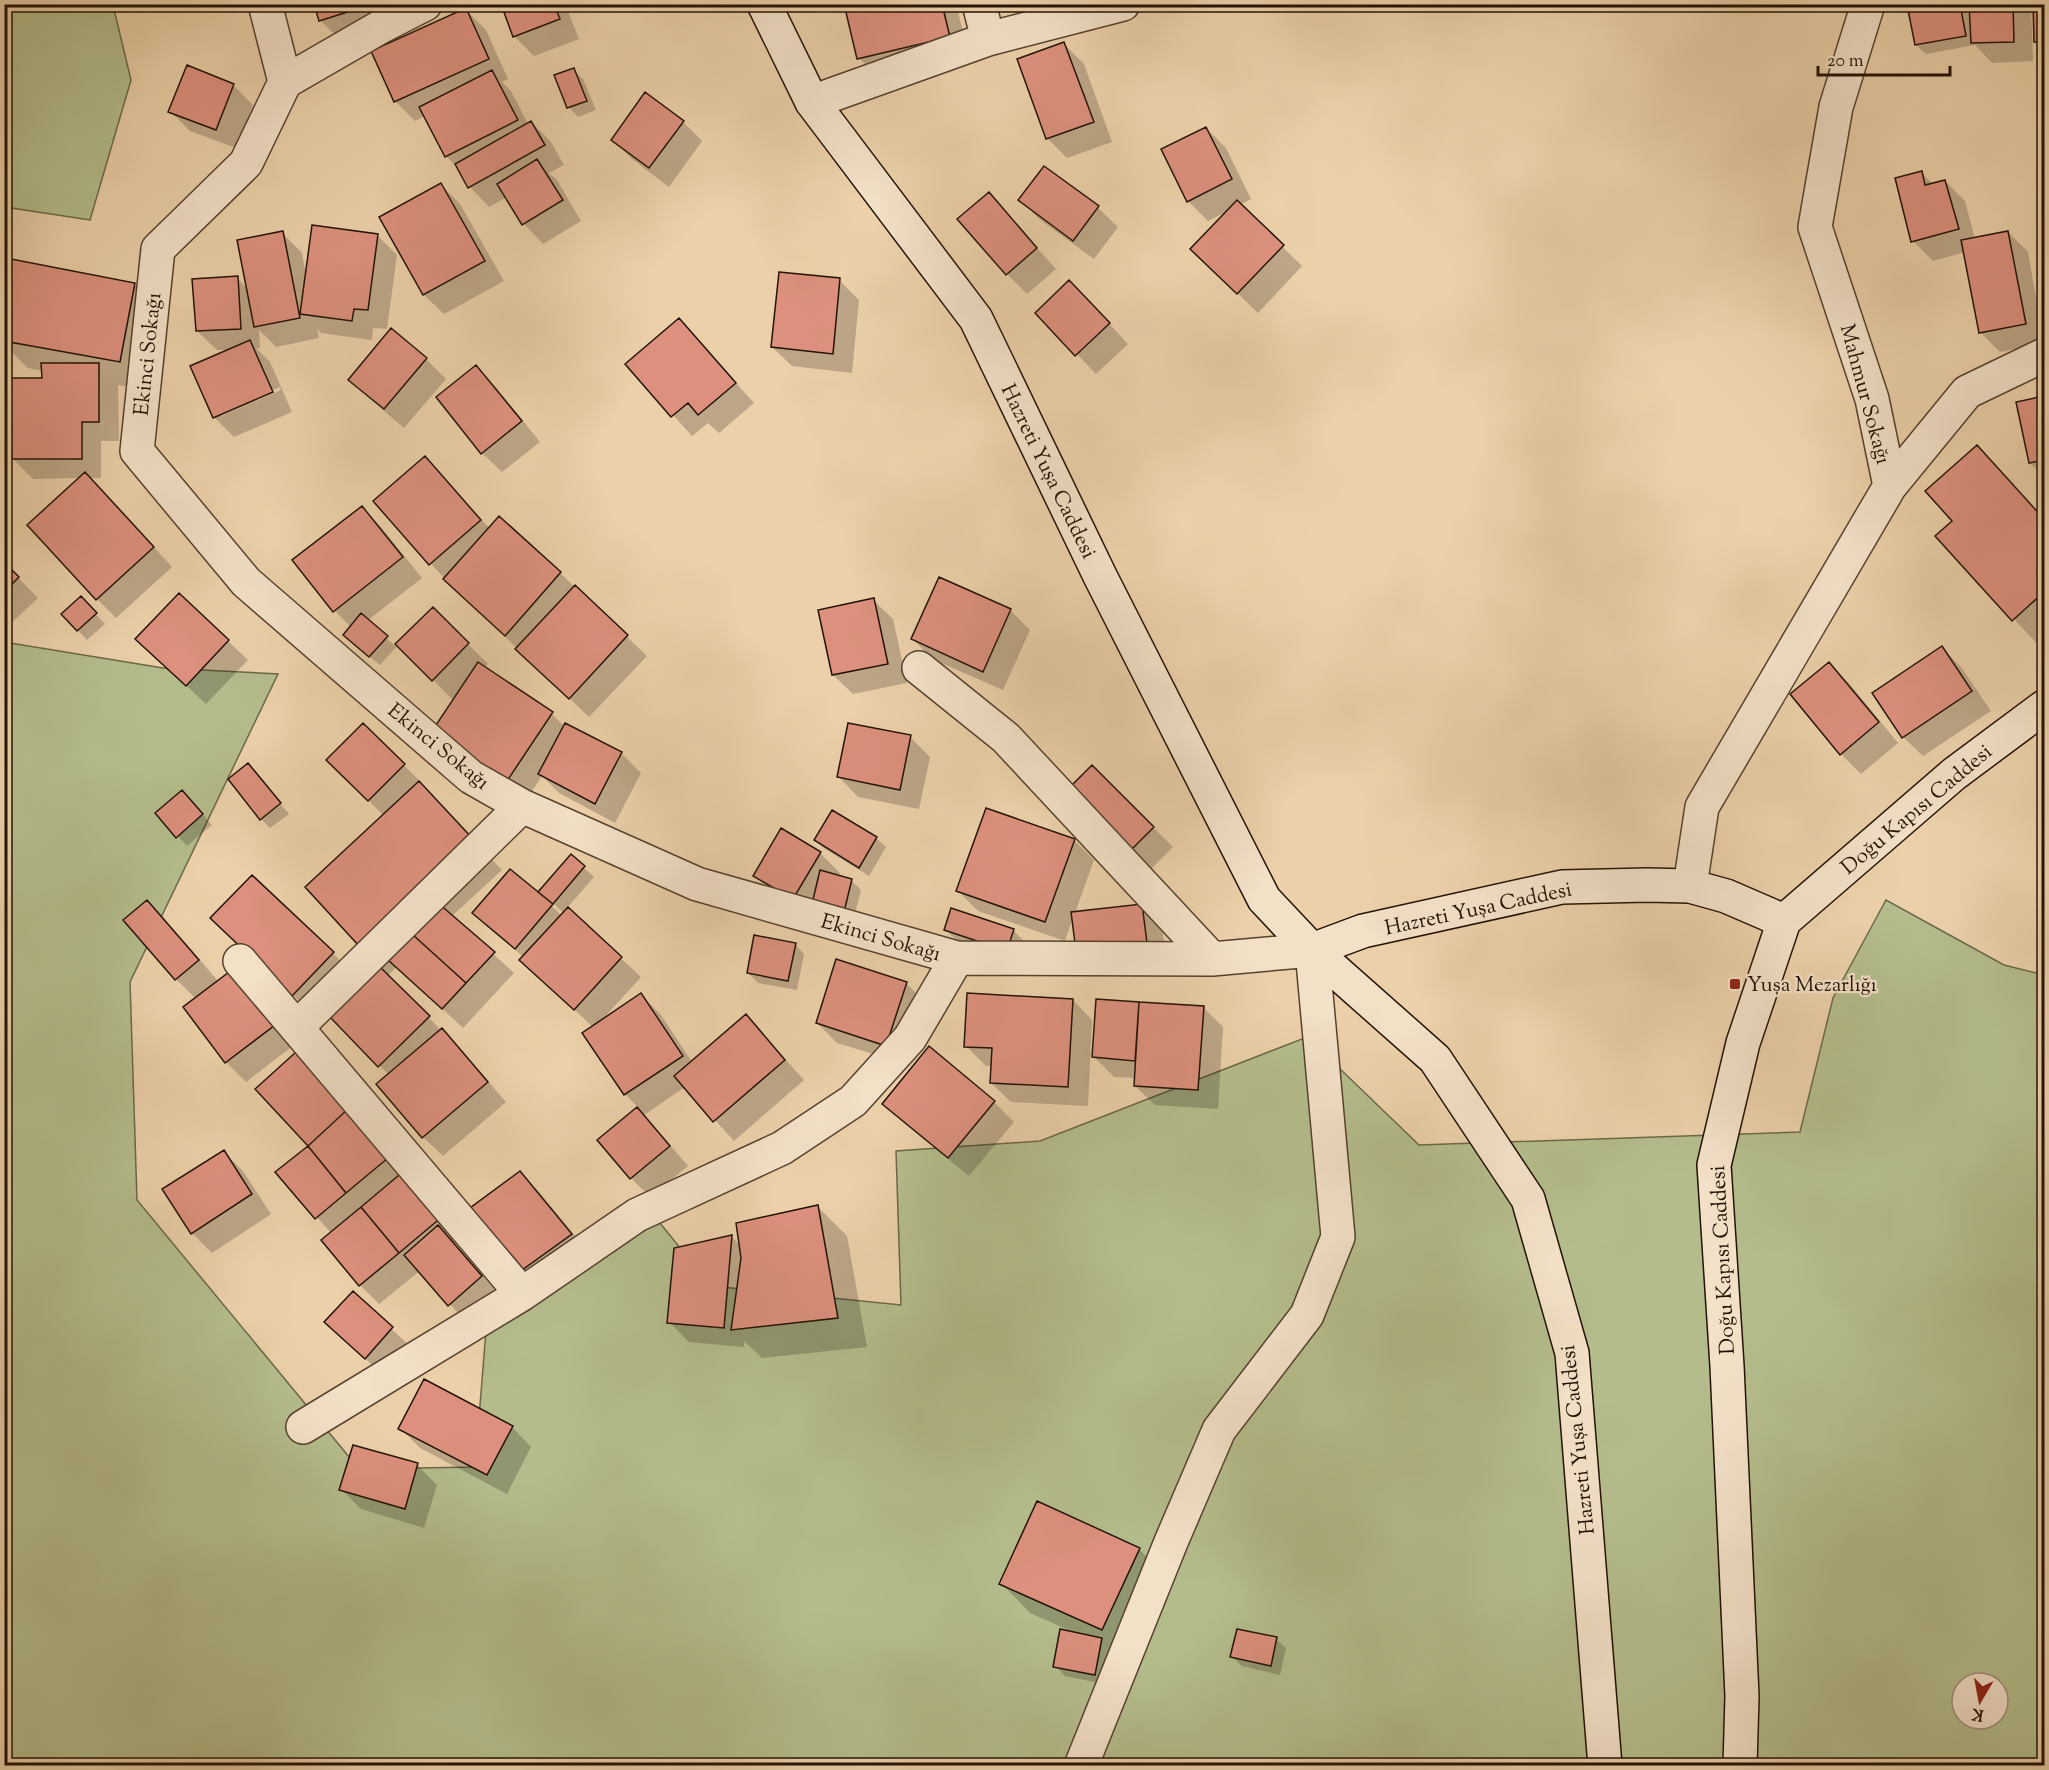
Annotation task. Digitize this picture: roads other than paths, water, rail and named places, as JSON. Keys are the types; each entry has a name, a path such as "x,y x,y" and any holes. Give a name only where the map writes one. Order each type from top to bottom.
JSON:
{"street":[{"path":"265,4 285,81 425,4"},
{"name":"Hazreti Yuşa Caddesi","path":"764,4 812,102 976,319 1100,576 1264,899 1312,950 1435,1059 1528,1199 1572,1353 1605,1766"},
{"path":"979,4 988,39"},
{"path":"812,102 988,39 1123,4"},
{"name":"Mahmur Sokağı","path":"1690,886 1702,807 1890,486 1872,399 1815,227 1836,107 1868,4"},
{"name":"Ekinci Sokağı","path":"285,81 246,163 158,249 137,451 246,582 471,777 522,806 697,884 957,958 1212,959 1312,950"},
{"path":"1890,486 1967,392 2044,355"},
{"path":"919,668 1006,738 1212,959"},
{"name":"Doğu Kapısı Caddesi","path":"1740,1766 1742,1684 1727,1366 1714,1166 1743,1043 1784,921 1954,774 2044,707"},
{"path":"297,1027 522,806"},
{"name":"Hazreti Yuşa Caddesi","path":"1312,950 1363,931 1562,887 1690,886 1726,896 1784,921"},
{"path":"1081,1766 1171,1542 1219,1430 1307,1315 1338,1238 1312,950"},
{"path":"303,1427 522,1294 637,1215 782,1148 853,1101 910,1038 957,958"},
{"path":"240,961 522,1294"}],"place":[{"name":"Yuşa Mezarlığı","path":"1735,984"}]}
